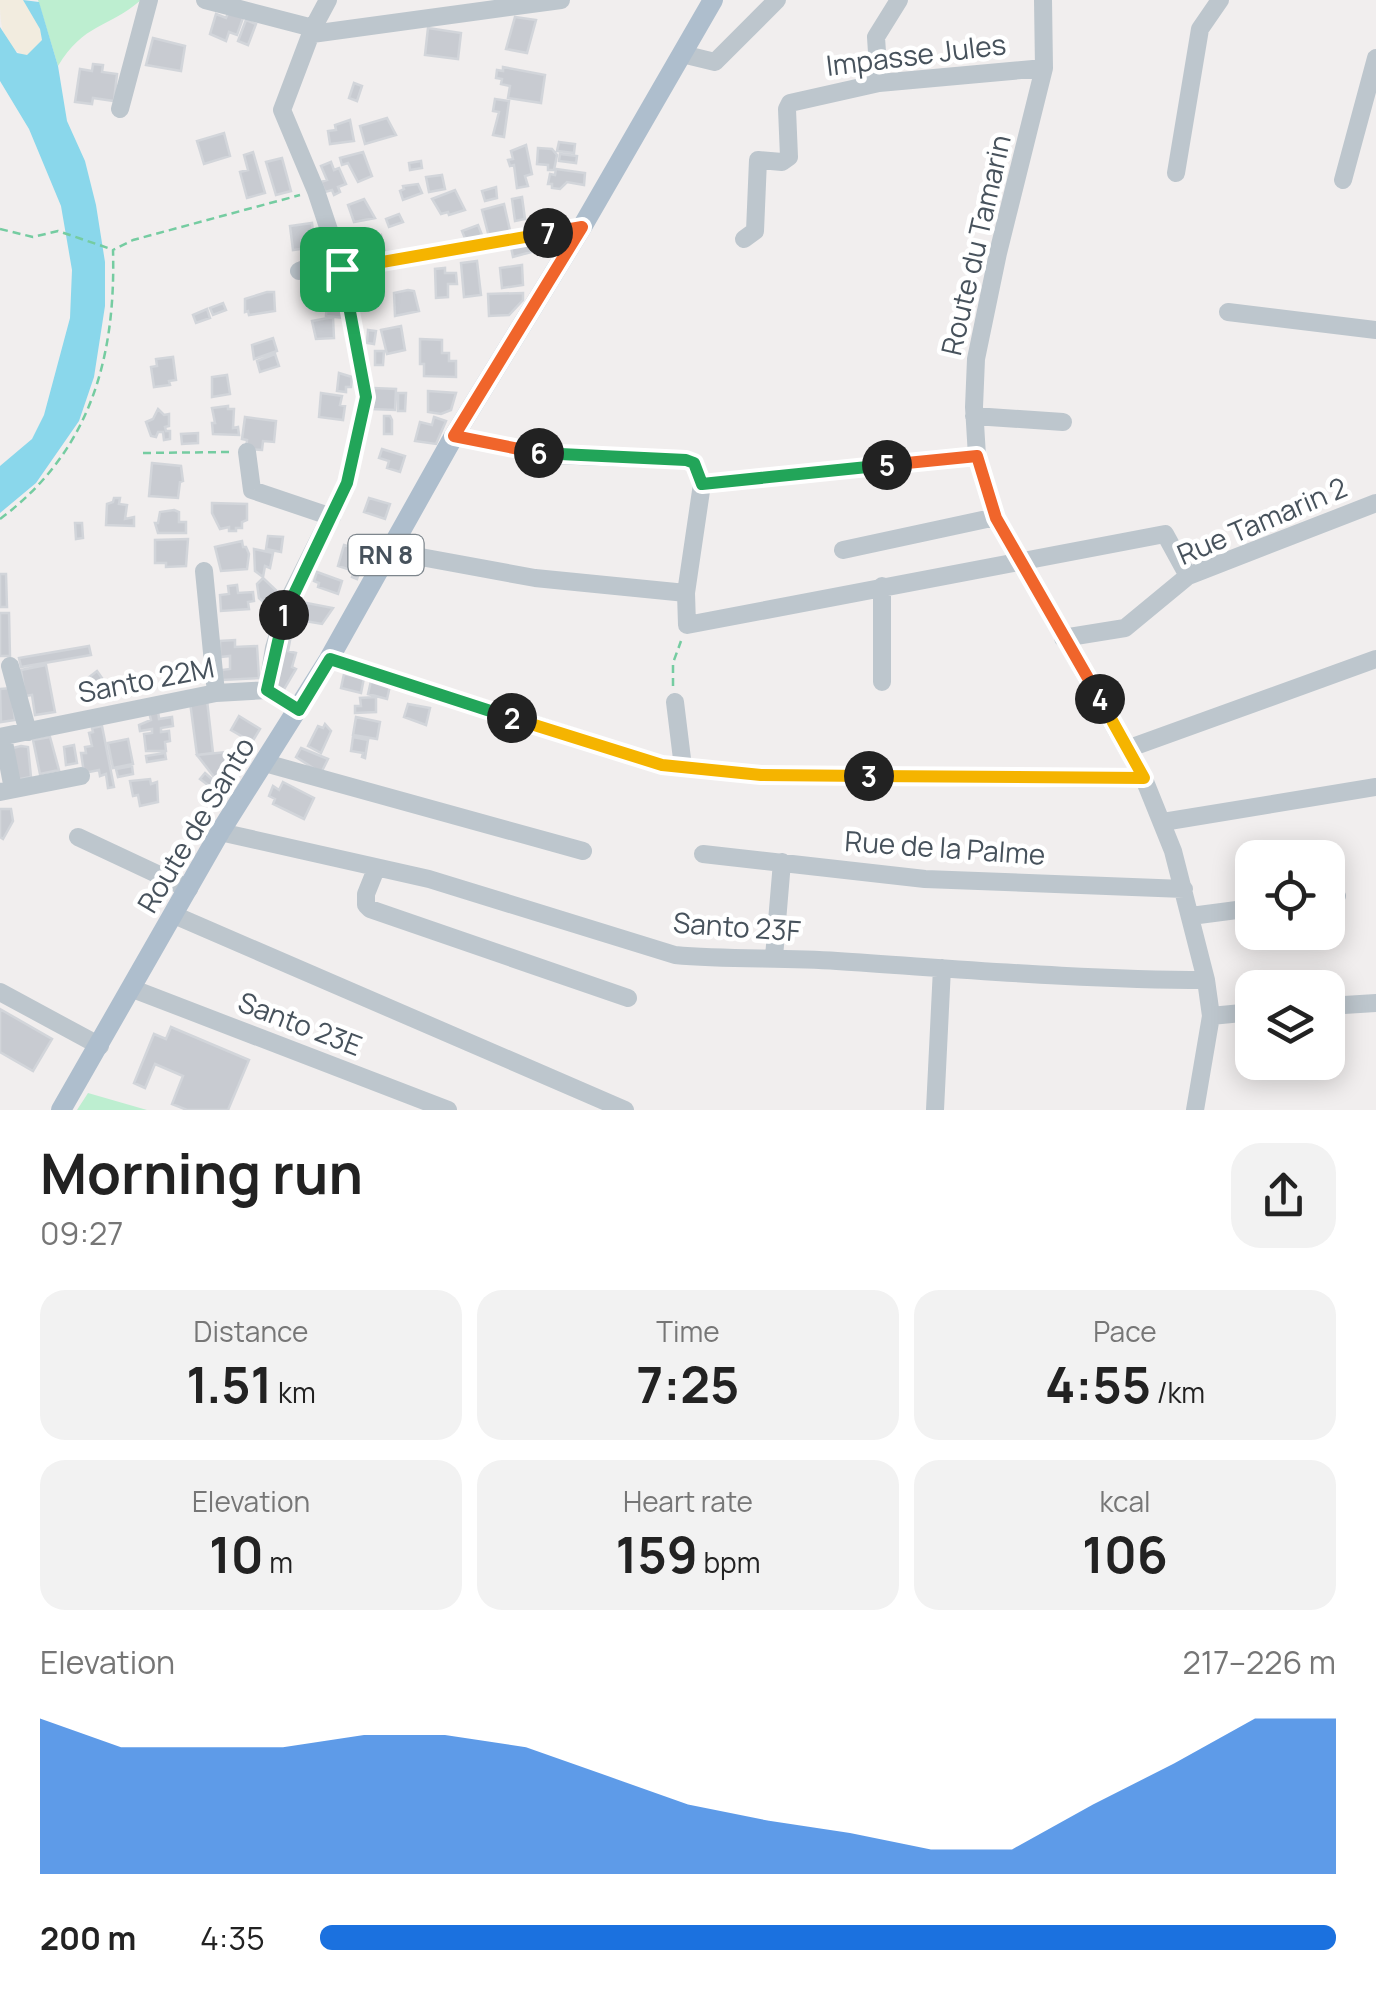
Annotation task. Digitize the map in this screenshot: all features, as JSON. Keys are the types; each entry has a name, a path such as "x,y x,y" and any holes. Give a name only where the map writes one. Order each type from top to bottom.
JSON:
{"main road":[{"name":"Route de Santo","path":"61,1110 220,832 330,659 454,436 582,227 712,0"}],"street":[{"path":"120,110 149,0"},
{"path":"204,0 313,31 561,0"},
{"path":"299,710 267,690 274,648 288,601 347,483 366,397 340,262 282,110 328,0"},
{"path":"682,54 715,62 777,0"},
{"path":"879,83 876,37 899,0"},
{"name":"Route du Tamarin","path":"1043,0 1044,68 976,359 977,456 996,518 1144,778 1163,822 1191,916 1211,1016 1194,1110"},
{"path":"1176,173 1200,29 1220,0"},
{"path":"1343,180 1376,58"},
{"name":"Impasse Jules","path":"744,239 755,232 758,160 782,162 788,157 790,103 879,83 1044,68"},
{"path":"299,271 582,227"},
{"path":"1228,312 1376,330"},
{"path":"974,416 1063,422"},
{"path":"454,436 550,455 694,463 702,484 686,593 688,625 1166,534 1188,576"},
{"path":"247,452 252,490 332,517"},
{"path":"702,484 977,456"},
{"name":"Rue Tamarin 2","path":"1064,638 1125,628 1188,576 1376,503"},
{"path":"843,550 996,518"},
{"path":"388,551 534,578 686,593"},
{"path":"204,571 216,693"},
{"path":"882,586 882,682"},
{"path":"330,659 626,754 683,767 761,775 1144,778"},
{"path":"1127,749 1376,659"},
{"path":"10,666 28,732"},
{"name":"Santo 22M","path":"1,737 216,693 267,690"},
{"path":"674,698 683,767"},
{"path":"1,737 7,790 81,776"},
{"path":"264,762 583,851"},
{"path":"1163,822 1376,787"},
{"name":"Santo 23F","path":"220,832 429,878 676,955 774,957 1097,980 1206,980"},
{"path":"78,837 189,889"},
{"name":"Rue de la Palme","path":"703,854 925,879 1184,889"},
{"path":"774,957 782,862"},
{"path":"376,869 366,894 370,910 628,998"},
{"path":"1191,916 1235,910"},
{"path":"174,916 625,1110"},
{"path":"935,1110 942,968"},
{"name":"Santo 23E","path":"133,988 448,1110"},
{"path":"0,992 100,1046"},
{"path":"1345,1005 1376,1003"},
{"path":"1211,1016 1235,1014"}],"path":[{"path":"0,229 33,237 58,231 113,250 133,240 316,191"},
{"path":"0,519 27,499 60,463 79,427 102,370 110,330 113,250"},
{"path":"143,452 247,452"},
{"path":"674,698 673,664 688,625"}],"green space":[{"path":"38,0 141,0 87,34 58,66"},
{"path":"88,1093 147,1110 77,1110"}],"sand":[{"path":"0,0 23,0 41,29 42,40 27,56 7,41"}],"water":[{"path":"23,0 39,2 58,66 67,121 85,161 105,262 105,306 94,377 79,421 36,483 0,513 0,466 32,439 44,415 70,318 72,270 61,206 29,129 0,81 0,27 17,53 27,55 42,40"}],"building":[{"path":"230,9 244,15 237,35 229,32 226,41 210,34 216,14 226,18"},
{"path":"515,17 536,20 527,53 506,49"},
{"path":"246,20 256,24 248,45 238,41"},
{"path":"428,28 461,33 458,59 425,55"},
{"path":"153,38 185,46 181,71 146,65"},
{"path":"93,64 103,65 102,72 117,74 114,101 93,98 92,104 75,102 80,69 92,71"},
{"path":"503,67 545,75 541,103 508,98 510,86 496,78 497,70 503,71"},
{"path":"354,83 362,86 357,101 349,98"},
{"path":"495,99 509,101 504,137 493,135 499,112 493,111"},
{"path":"387,118 396,135 365,144 360,126"},
{"path":"350,120 354,141 330,144 328,131"},
{"path":"224,133 230,156 204,164 197,141"},
{"path":"559,142 575,144 574,153 557,151"},
{"path":"526,145 532,174 525,176 528,186 517,188 514,165 510,166 508,160 513,159 511,151"},
{"path":"538,148 552,149 557,155 554,170 537,164"},
{"path":"253,152 265,193 247,198 240,172 248,170 244,155"},
{"path":"363,152 372,176 358,182 348,163 342,165 340,158"},
{"path":"560,154 577,156 576,163 559,161"},
{"path":"282,158 291,191 276,195 266,162"},
{"path":"421,161 422,168 410,170 409,163"},
{"path":"331,162 334,170 339,168 346,184 338,187 340,192 334,195 332,190 325,192 321,182 327,180 321,166"},
{"path":"556,169 585,173 584,185 567,182 560,189 552,188 548,184 550,174 555,175"},
{"path":"442,175 445,189 429,192 426,177"},
{"path":"418,184 422,193 403,200 403,186"},
{"path":"496,187 497,198 485,201 482,191"},
{"path":"455,190 465,210 441,214 432,199"},
{"path":"522,197 525,219 515,221 512,199"},
{"path":"364,199 375,218 354,222 348,205"},
{"path":"504,204 511,235 489,237 482,210"},
{"path":"399,214 403,222 389,227 386,219"},
{"path":"312,223 315,247 293,250 290,226"},
{"path":"478,225 482,235 466,241 462,231"},
{"path":"381,235 386,257 369,261 364,249 372,243 370,239"},
{"path":"553,240 554,251 534,252 534,241"},
{"path":"529,242 531,252 513,257 511,247"},
{"path":"477,261 481,295 464,297 461,263"},
{"path":"522,265 523,285 502,288 500,268"},
{"path":"445,268 445,273 456,273 457,284 448,284 448,297 436,298 435,269"},
{"path":"323,271 323,302 309,302 309,276"},
{"path":"414,291 419,311 395,316 394,293"},
{"path":"274,292 275,311 249,315 245,312 245,299"},
{"path":"523,293 523,300 509,315 489,316 488,294"},
{"path":"327,300 345,304 345,318 326,316"},
{"path":"223,303 226,310 213,315 210,308"},
{"path":"207,309 210,318 196,323 193,315"},
{"path":"333,317 334,338 316,339 312,321"},
{"path":"401,326 405,350 387,354 381,330"},
{"path":"368,330 376,331 374,344 367,343"},
{"path":"273,338 277,351 254,359 252,345"},
{"path":"420,339 442,340 442,353 449,353 449,361 456,361 456,377 424,376"},
{"path":"375,351 384,351 383,365 375,365"},
{"path":"275,354 279,366 260,372 257,361"},
{"path":"173,357 176,380 154,387 151,367 157,366 156,359"},
{"path":"339,373 352,377 346,392 337,391"},
{"path":"227,375 230,394 212,397 212,377"},
{"path":"373,388 396,389 395,410 372,409"},
{"path":"428,391 456,393 451,410 441,414 428,412"},
{"path":"321,393 342,396 343,420 319,417"},
{"path":"398,393 406,393 405,411 398,411"},
{"path":"212,408 234,409 233,428 238,427 239,435 213,434"},
{"path":"158,409 169,414 169,426 165,427 170,431 170,439 164,440 163,432 151,436 146,422 153,419"},
{"path":"384,416 392,420 392,434 384,434"},
{"path":"245,417 276,421 274,442 263,441 262,450 246,449 247,440 242,439"},
{"path":"434,417 446,421 436,444 415,441 420,422 432,425"},
{"path":"198,433 198,443 182,444 181,434"},
{"path":"382,449 405,456 400,472 387,468 389,461 379,458"},
{"path":"152,463 181,466 183,481 178,498 149,496"},
{"path":"114,498 127,505 125,519 134,517 134,526 106,525 107,504"},
{"path":"369,498 390,504 385,519 364,512"},
{"path":"212,503 247,504 247,520 242,522 242,528 220,529"},
{"path":"160,512 179,512 179,522 186,522 186,533 158,533 155,523"},
{"path":"75,523 82,523 83,538 76,539"},
{"path":"268,536 283,537 281,552 266,549"},
{"path":"188,539 186,566 155,563 155,540"},
{"path":"242,541 249,554 247,569 221,571 215,547"},
{"path":"344,545 366,551 357,579 352,577 354,571 338,566"},
{"path":"254,549 273,553 263,577 255,571"},
{"path":"317,572 342,581 338,594 318,587 319,583 314,581"},
{"path":"0,574 6,574 7,607 0,607"},
{"path":"263,578 280,594 269,607 259,598 257,584"},
{"path":"237,585 238,593 253,592 254,601 248,602 249,609 221,611 220,595 229,594 228,586"},
{"path":"291,600 333,608 322,624 299,620 297,630 292,630 288,651 296,653 292,667 296,669 283,691 271,687"},
{"path":"0,613 9,613 10,656 0,656"},
{"path":"235,640 235,647 257,646 259,678 222,680 222,670 230,669 230,656 220,657 220,641"},
{"path":"89,646 91,655 21,667 19,658"},
{"path":"46,665 55,712 35,715 32,695 25,696 21,670"},
{"path":"97,671 102,678 94,685 88,678"},
{"path":"344,674 364,678 361,693 341,688"},
{"path":"371,681 390,686 387,699 368,694"},
{"path":"11,688 15,720 1,722 0,689"},
{"path":"376,697 376,712 355,713 355,706 361,706 360,698"},
{"path":"207,700 213,753 197,755 190,702"},
{"path":"408,704 430,708 426,725 404,717"},
{"path":"158,711 159,719 172,717 173,726 161,728 161,732 169,731 170,741 165,742 166,751 146,751 144,734 152,733 152,729 140,731 139,725 151,720 149,712"},
{"path":"239,716 260,729 252,742 231,730"},
{"path":"356,717 380,722 377,739 353,735"},
{"path":"325,724 331,731 321,753 308,746 318,726 323,728"},
{"path":"102,726 114,787 108,788 106,774 100,776 99,770 84,773 81,753 92,746 92,728"},
{"path":"50,737 59,770 40,774 33,740"},
{"path":"353,737 368,740 365,758 363,753 351,751"},
{"path":"128,739 133,764 113,768 108,743"},
{"path":"74,745 77,763 66,765 64,747"},
{"path":"28,747 31,777 15,780 13,748"},
{"path":"301,748 328,759 321,773 296,757"},
{"path":"227,752 241,759 221,786 197,755"},
{"path":"165,753 166,759 147,762 146,756"},
{"path":"132,766 133,774 118,777 116,769"},
{"path":"205,773 220,786 216,791 200,779"},
{"path":"150,779 151,784 157,782 158,802 140,806 130,781"},
{"path":"283,782 314,798 304,819 273,804 275,799 269,796 273,786 279,790"},
{"path":"0,809 11,809 13,821 3,839 0,837"},
{"path":"0,1009 52,1039 33,1071 0,1052"},
{"path":"171,1027 249,1060 228,1110 187,1110 172,1104 183,1076 155,1064 145,1088 134,1083 154,1034 166,1039"}],"route":[{"path":"582,227 454,436 550,455 686,460 694,463 702,484 977,456 996,518 1144,778 761,775 662,765 330,659 299,710 267,690 288,601 347,483 366,397 342,269 582,227"}]}
